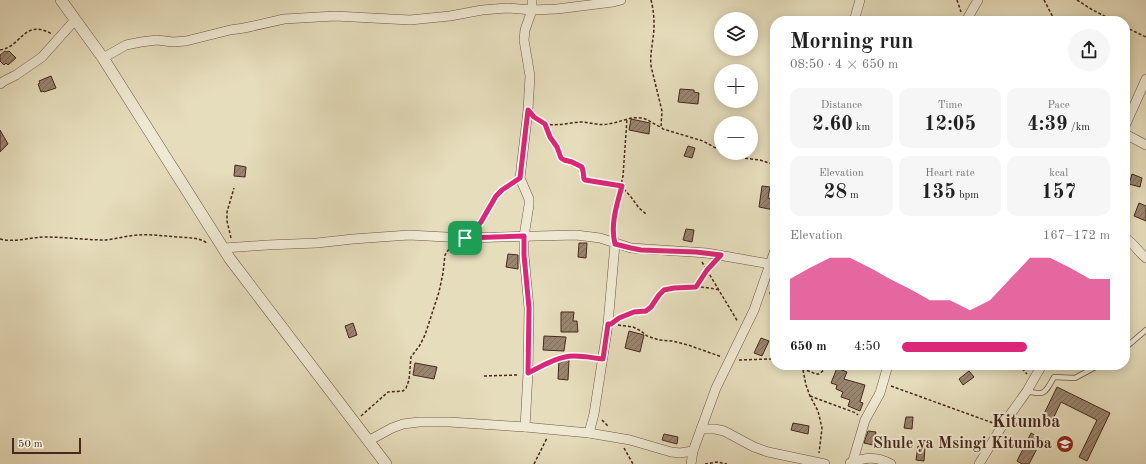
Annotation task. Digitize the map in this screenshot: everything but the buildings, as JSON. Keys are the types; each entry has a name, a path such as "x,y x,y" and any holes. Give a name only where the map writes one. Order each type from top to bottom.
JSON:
{"street":[{"path":"61,0 103,58 228,248 230,259 386,464"},
{"path":"525,427 529,308 524,255 524,236 529,199 520,178 528,110 530,76 524,40 525,30 532,10 532,0"},
{"path":"103,58 126,45 157,40 173,42 186,41 284,19 335,16 410,20 450,16 482,10 507,8 532,10 557,9 621,0"},
{"path":"855,16 860,0"},
{"path":"969,16 978,0"},
{"path":"0,84 42,57 75,20"},
{"path":"1130,115 1146,79"},
{"path":"1130,136 1146,144"},
{"path":"228,248 267,244 317,244 353,239 402,236 462,237 576,235 600,238 615,244 641,250 696,252 770,264 754,310 716,388 693,451 691,464"},
{"path":"1130,240 1136,249 1146,258"},
{"path":"589,433 594,414 610,324 615,244"},
{"path":"851,463 865,420 875,403 887,370"},
{"path":"979,464 1039,370"},
{"path":"368,441 392,428 403,424 419,422 448,422 589,433 630,440 671,452 680,453 693,451"},
{"path":"701,429 715,429 724,431 754,447 768,452 821,463"},
{"path":"851,463 870,458 878,459 891,464"}],"lane":[{"path":"1130,344 1146,330"},
{"path":"1027,391 1037,394 1040,393 1048,389 1054,377 1075,378 1090,370"}],"path":[{"path":"651,0 654,36 650,59 662,111 661,127"},
{"path":"1044,0 1053,16"},
{"path":"1077,0 1104,16"},
{"path":"0,50 7,48 32,29 42,29 59,37"},
{"path":"1130,29 1146,37"},
{"path":"528,110 534,117 545,124 551,125 581,122 608,124 628,119 641,118 649,120 663,129 703,141 714,147"},
{"path":"615,244 613,230 615,213 622,186 628,119"},
{"path":"545,124 561,158 582,167 585,180 622,186 639,208 646,214"},
{"path":"758,160 770,163"},
{"path":"354,422 388,392 399,391 406,388 409,380 411,357 425,335 439,292 444,274 445,255 450,247 462,237 473,232 481,222 496,196 520,178"},
{"path":"228,248 227,212 234,188"},
{"path":"0,239 20,241 45,237 106,240 130,236 162,235 199,238 209,244"},
{"path":"696,287 707,270 721,255"},
{"path":"707,270 743,331"},
{"path":"610,324 638,311 646,311 664,290 696,287 719,290"},
{"path":"610,324 633,327 647,336 659,340 672,341 688,345 729,360 770,358"},
{"path":"484,376 522,375 567,356 603,359"},
{"path":"803,370 810,396 818,411 822,428 821,463"},
{"path":"806,370 816,374 819,374 824,370"},
{"path":"883,384 1002,426"},
{"path":"810,396 856,413 865,420"},
{"path":"594,414 607,425 617,437 633,464"},
{"path":"534,464 552,430"},
{"path":"705,464 717,462 727,464"}],"place":[{"name":"Shule ya Msingi Kitumba","path":"1065,444"}],"district":[{"name":"Kitumba","path":"1026,422"}],"route":[{"path":"528,110 534,117 545,124 561,158 582,167 585,180 622,186 615,213 613,237 615,244 641,250 696,252 721,255 707,270 696,287 667,288 662,291 651,307 646,311 634,312 619,318 611,324 608,324 603,359 567,356 528,373 529,308 524,255 524,236 465,238 473,232 481,222 496,196 520,178 528,110"}]}
